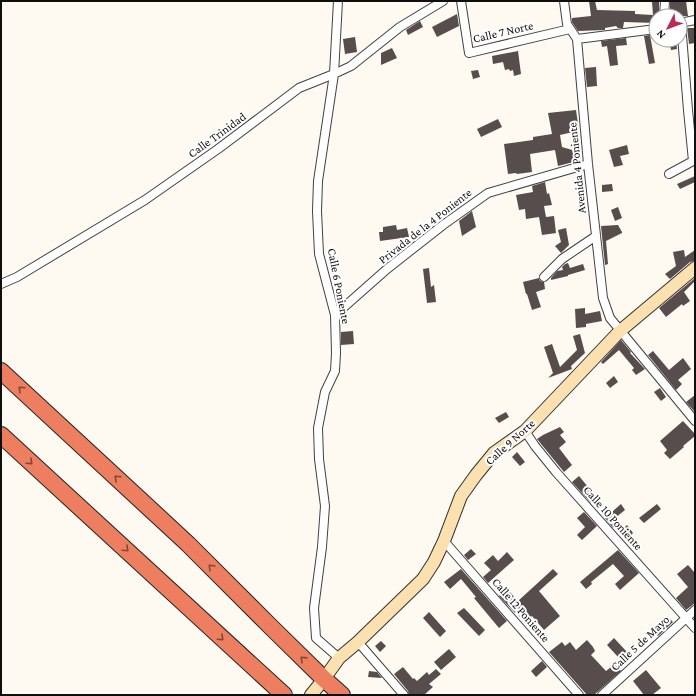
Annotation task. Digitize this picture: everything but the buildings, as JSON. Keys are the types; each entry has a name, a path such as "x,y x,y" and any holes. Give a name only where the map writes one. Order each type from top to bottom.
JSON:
{"highway":[{"path":"1,371 188,544 342,695"},
{"path":"1,436 284,695"}],"street":[{"name":"Calle 6 Poniente","path":"338,1 334,74 318,181 317,211 319,254 335,315 336,353 335,370 325,392 318,428 319,459 325,506 322,547 314,608 316,638 339,658"},
{"name":"Calle Trinidad","path":"1,284 16,277 145,200 218,149 299,88 351,66 400,27 443,1"},
{"name":"Calle 7 Norte","path":"461,1 469,53 570,29"},
{"name":"Avenida 4 Poniente","path":"564,1 567,24 577,39 588,164 603,298 610,318 695,421"},
{"path":"577,39 648,30"},
{"path":"669,174 693,162 683,48"},
{"name":"Privada de la 4 Poniente","path":"335,315 387,270 437,230 488,193 588,164"},
{"path":"544,277 562,259 596,236"},
{"name":"Calle 9 Norte","path":"311,695 339,658 358,642 424,579 444,541 461,496 494,453 525,431 620,331 695,268"},
{"name":"Calle 10 Poniente","path":"525,431 556,472 695,628"},
{"name":"Calle 12 Poniente","path":"444,541 579,695"},
{"name":"Calle 5 de Mayo","path":"602,695 695,610"},
{"path":"358,642 404,695"}]}
